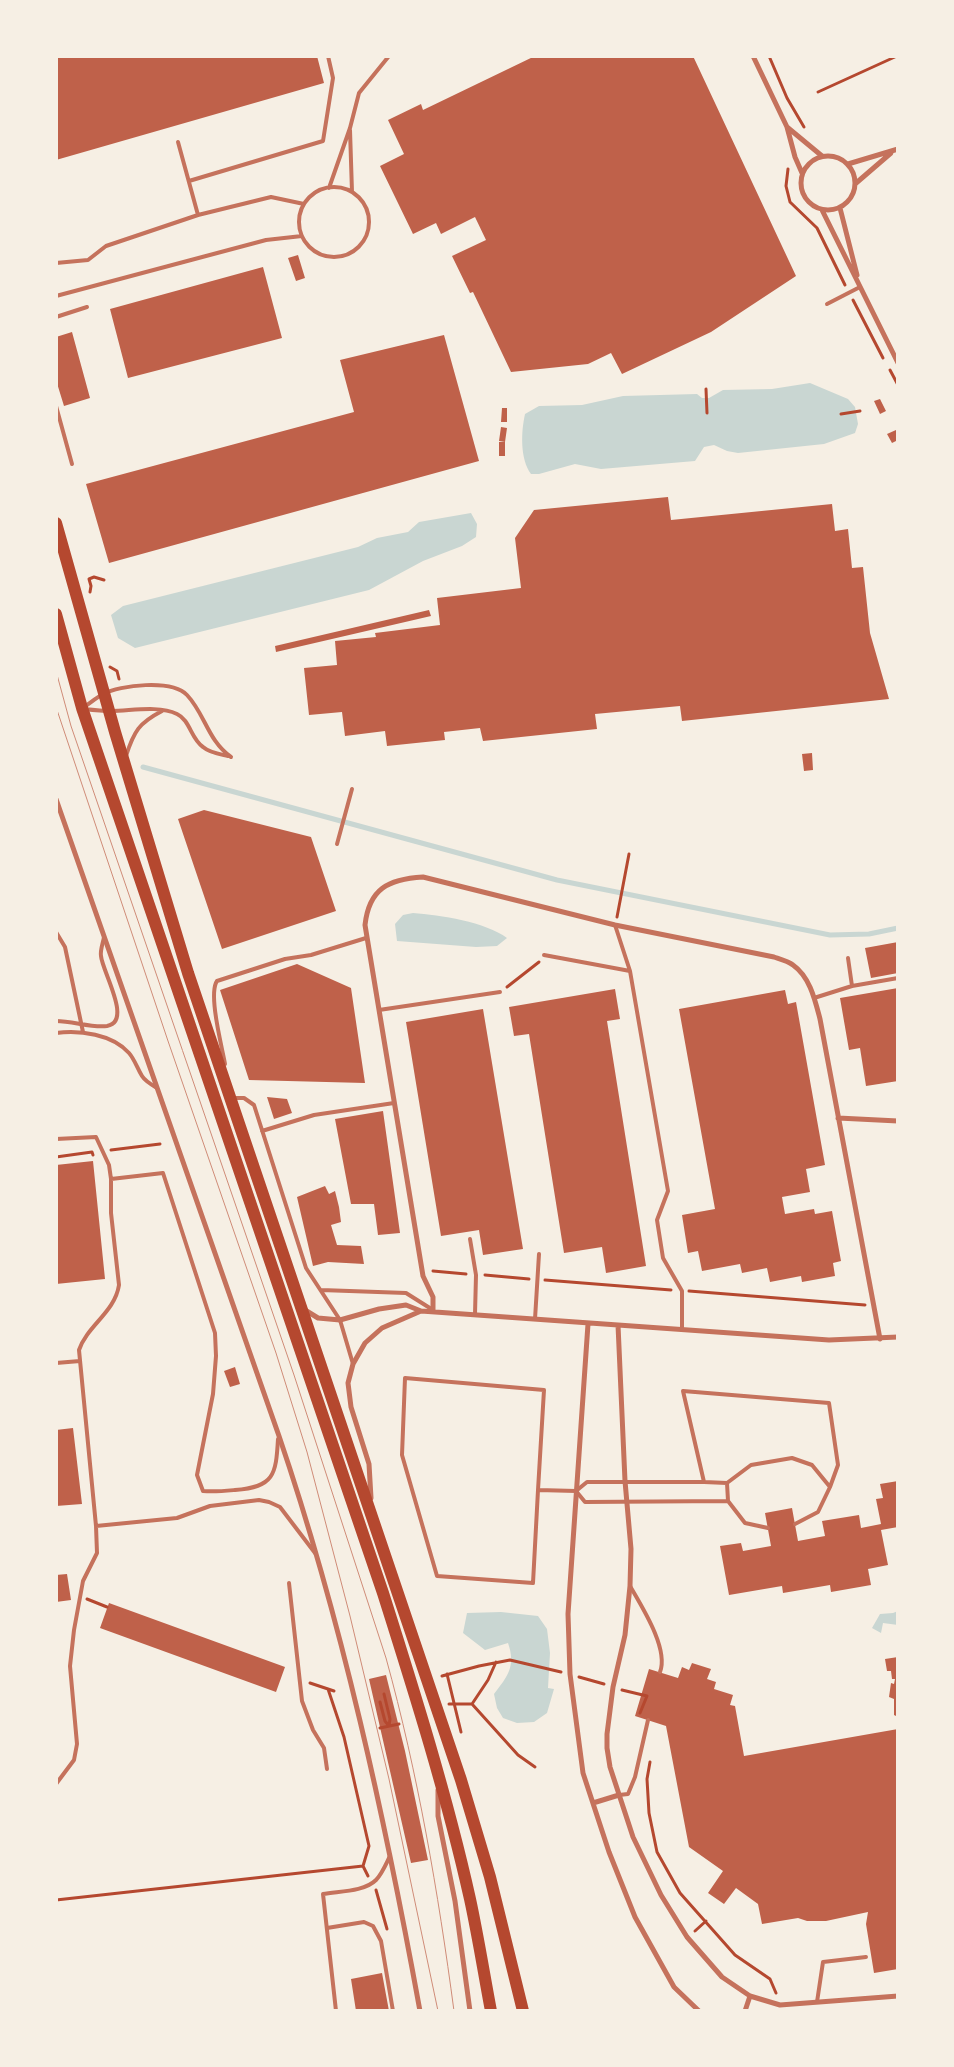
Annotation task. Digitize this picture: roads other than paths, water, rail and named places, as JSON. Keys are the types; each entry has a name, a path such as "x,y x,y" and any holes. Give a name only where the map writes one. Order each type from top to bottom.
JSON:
{"main road":[{"path":"56,522 124,763 188,973 461,1780 490,1877 523,2011"},
{"path":"56,614 82,708 383,1593 438,1772 470,1899 491,2011"}],"street":[{"path":"753,56 787,126 795,157 802,173"},
{"path":"787,126 822,156"},
{"path":"848,164 896,150"},
{"path":"855,184 896,150"},
{"path":"822,156 832,156 848,164 854,173 855,184 854,194 848,202 840,208 822,210 814,207 806,200 800,182 802,173 807,165 822,156"},
{"path":"840,208 860,287"},
{"path":"822,210 898,363"},
{"path":"56,798 279,1436 316,1554 390,1856 420,2011"},
{"path":"433,1310 432,1297 422,1271 366,938 367,910 373,896 384,886 407,878 423,877 615,925 774,957 792,964 805,977 814,998 880,1339"},
{"path":"838,1118 898,1121"},
{"path":"303,1309 318,1318 340,1320 379,1309 406,1304 420,1311"},
{"path":"371,1515 369,1464 351,1408 348,1383 353,1364 365,1343 382,1328 420,1311 433,1310 588,1324 829,1340 898,1337"},
{"path":"588,1324 568,1614 570,1674 584,1773 609,1852 635,1917 674,1987 699,2011"},
{"path":"618,1325 631,1549 630,1586 625,1635 613,1687 607,1748 610,1767 633,1837 661,1895 687,1937 722,1977 750,1996 780,2005 898,1996"},
{"path":"438,1772 438,1816 455,1901 470,2011"},
{"path":"593,1803 619,1795"},
{"path":"745,2011 750,1996"}],"lane":[{"path":"188,181 323,141 333,78 328,56"},
{"path":"329,188 350,128 359,93 389,56"},
{"path":"350,128 352,192"},
{"path":"178,142 198,215"},
{"path":"341,188 352,192 361,199 367,209 368,231 363,242 356,250 346,255 335,257 324,255 307,244 302,236 300,214 304,204 319,190 341,188"},
{"path":"56,263 88,260 106,246 198,215 271,197 304,204"},
{"path":"58,296 266,240 302,236"},
{"path":"828,304 860,287"},
{"path":"56,317 87,307"},
{"path":"56,406 72,464"},
{"path":"155,684 173,687 186,693 216,744 231,757 208,751 201,746 182,718 177,714 164,711 109,711 82,708 104,693 132,686 155,684"},
{"path":"124,763 134,734 143,722 164,711"},
{"path":"336,844 352,789"},
{"path":"615,925 630,971 668,1191 657,1220 663,1258 682,1291 682,1330"},
{"path":"56,932 65,947 83,1023 83,1032"},
{"path":"56,1021 110,1025 116,1020 119,1011 100,955 104,935"},
{"path":"353,1364 340,1320 306,1268 254,1105 244,1098 230,1098 214,997 217,982 285,958 311,955 366,938"},
{"path":"544,955 630,971"},
{"path":"848,958 852,986"},
{"path":"814,998 852,986 898,978"},
{"path":"378,1010 500,992"},
{"path":"56,1033 83,1032 99,1036 127,1051 137,1063 142,1078 158,1090"},
{"path":"262,1130 314,1115 394,1103"},
{"path":"56,1139 96,1137 109,1165 111,1213 119,1285 118,1294 100,1321 81,1344 79,1350 97,1553 83,1581 70,1666 77,1744 74,1760 56,1784"},
{"path":"111,1178 163,1173 208,1310 214,1333 216,1356 213,1394 197,1475 204,1491 251,1489 265,1484 274,1471 279,1436"},
{"path":"470,1239 476,1275 475,1314"},
{"path":"535,1319 539,1254"},
{"path":"320,1290 406,1293 433,1310"},
{"path":"56,1363 80,1361"},
{"path":"405,1378 544,1390 538,1490 533,1583 437,1576 402,1455 405,1378"},
{"path":"704,1482 683,1391 828,1403 838,1465 818,1512 794,1524"},
{"path":"538,1490 576,1491 586,1482 726,1483 752,1465 792,1458 812,1466 830,1487"},
{"path":"726,1483 728,1502 745,1523 768,1528"},
{"path":"576,1491 586,1502 728,1502"},
{"path":"96,1526 177,1518 210,1506 259,1500 280,1507 316,1554"},
{"path":"289,1583 302,1701 313,1730 324,1748 327,1769"},
{"path":"630,1586 652,1624 663,1663 660,1672"},
{"path":"619,1795 628,1794 635,1777 648,1720"},
{"path":"336,2011 323,1894 362,1887 372,1883 377,1879 390,1856"},
{"path":"327,1928 364,1922 373,1926 380,1941 393,2011"},
{"path":"817,2002 824,1962 866,1957"}],"waterway":[{"path":"143,767 557,880 830,935 869,934 898,928"}],"tram line":[{"path":"56,671 71,726 294,1375 386,1658 408,1745 426,1833 454,2011"},
{"path":"56,707 168,1041 276,1353 307,1452 350,1616 389,1779 438,2011"}]}
